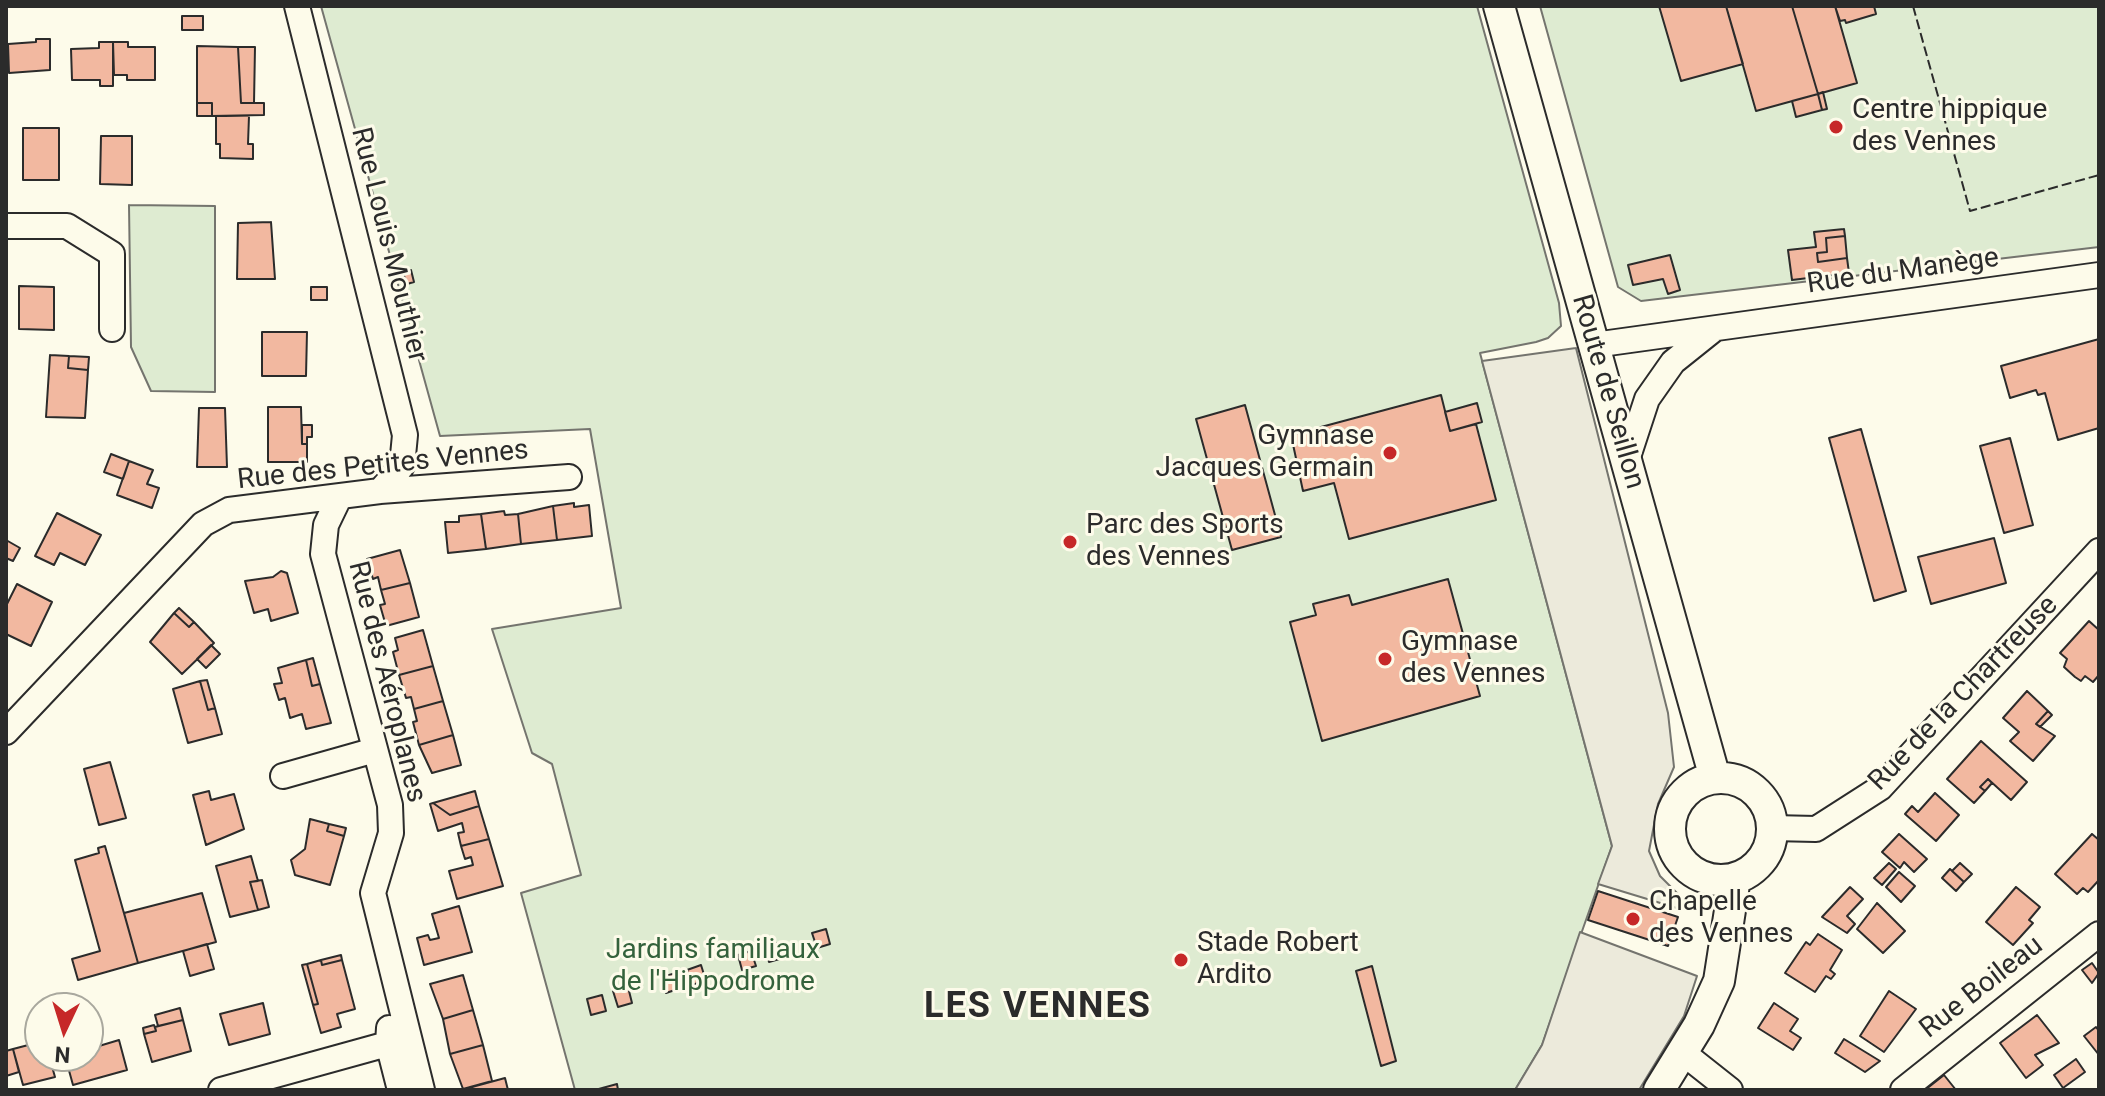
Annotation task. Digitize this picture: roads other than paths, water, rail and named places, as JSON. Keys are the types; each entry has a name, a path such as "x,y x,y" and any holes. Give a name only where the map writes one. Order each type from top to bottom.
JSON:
{"street":[{"name":"Rue Louis Mouthier","path":"297,6 405,435 402,466 380,491"},
{"name":"Route de Seillon","path":"1499,6 1715,778"},
{"path":"6,226 67,226 112,254 112,329"},
{"name":"Rue du Manège","path":"1594,345 2099,275"},
{"path":"1627,460 1647,399 1673,362 1715,328"},
{"name":"Rue des Petites Vennes","path":"6,732 203,524 229,510 380,491 569,477"},
{"name":"Rue des Aéroplanes","path":"340,496 326,525 323,554 390,805 391,833 373,893 393,978 400,1090"},
{"name":"Rue de la Chartreuse","path":"1772,828 1816,829 1880,788 2099,551"},
{"path":"283,776 375,750"},
{"path":"1715,778 1732,779 1748,785 1769,811 1772,828 1762,859 1735,878 1702,877 1677,855 1671,839 1675,806 1699,783 1715,778"},
{"path":"1659,1090 1699,1025 1719,981 1735,878"},
{"name":"Rue Boileau","path":"1903,1090 2099,934"},
{"path":"221,1090 398,1040"},
{"name":"Rue des Aéroplanes","path":"398,1040 422,1090"},
{"path":"1682,1052 1730,1090"}],"place":[{"name":"Centre hippique des Vennes","path":"1836,127"},
{"name":"Gymnase Jacques Germain","path":"1390,453"},
{"name":"Parc des Sports des Vennes","path":"1070,542"},
{"name":"Gymnase des Vennes","path":"1385,659"},
{"name":"Chapelle des Vennes","path":"1633,919"},
{"name":"Stade Robert Ardito","path":"1181,960"}],"district":[{"name":"LES VENNES","path":"1038,1008"}],"park label":[{"name":"Jardins familiaux de l'Hippodrome","path":"713,967"}]}
